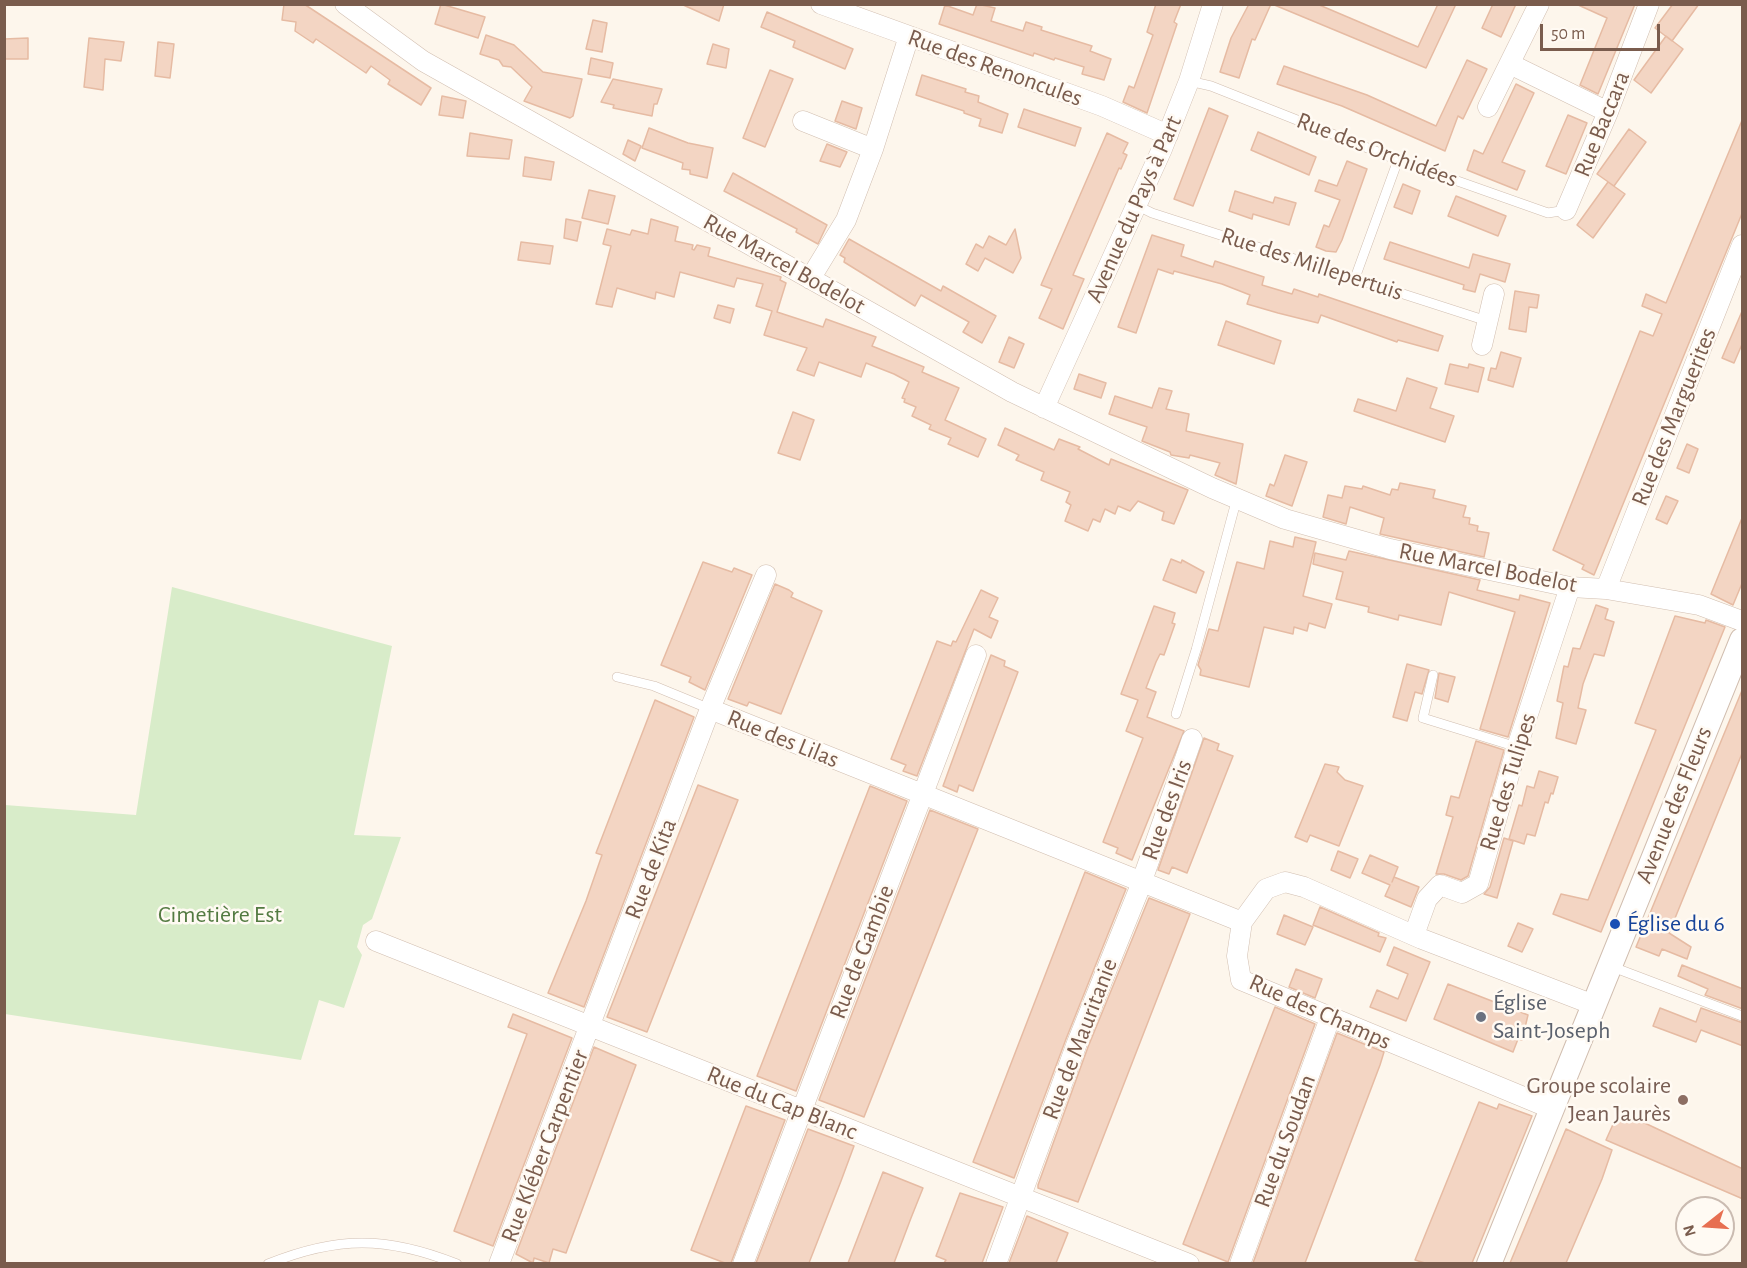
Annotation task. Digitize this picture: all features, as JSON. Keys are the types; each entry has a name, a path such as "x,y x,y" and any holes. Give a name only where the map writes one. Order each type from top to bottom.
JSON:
{"street":[{"name":"Rue Marcel Bodelot","path":"345,4 423,61 1044,408 1138,455 1285,519 1390,549 1570,587 1606,589 1699,604 1743,621"},
{"name":"Rue des Renoncules","path":"821,4 1102,106 1168,135"},
{"name":"Avenue du Pays à Part","path":"1044,408 1138,206 1168,135 1189,81 1213,4"},
{"path":"1488,107 1539,4"},
{"name":"Rue Baccara","path":"1566,210 1608,112 1649,4"},
{"path":"810,279 846,220 873,149 909,36"},
{"path":"1510,64 1608,112"},
{"path":"803,121 873,149"},
{"name":"Rue des Marguerites","path":"1606,589 1743,245"},
{"path":"1482,345 1494,294"},
{"name":"Rue des Lilas","path":"766,575 710,709 1242,921"},
{"name":"Rue des Tulipes","path":"1414,934 1427,899 1440,885 1462,893 1478,884 1517,747 1570,587"},
{"name":"Avenue des Fleurs","path":"1489,1263 1550,1108 1743,640"},
{"name":"Rue de Gambie","path":"743,1263 976,655"},
{"name":"Rue de Kita","path":"590,1028 710,709"},
{"name":"Rue des Iris","path":"1141,881 1192,739"},
{"name":"Rue de Mauritanie","path":"996,1263 1141,881"},
{"name":"Rue des Champs","path":"1550,1108 1241,980 1237,956 1242,921 1266,889 1285,882 1304,887 1414,934 1594,1005"},
{"name":"Rue du Cap Blanc","path":"376,941 590,1028 1189,1263"},
{"name":"Rue du Soudan","path":"1240,1263 1330,1018"},
{"name":"Rue Kléber Carpentier","path":"500,1263 590,1028"}],"lane":[{"name":"Rue des Orchidées","path":"1189,81 1211,86 1398,160 1548,213 1566,210"},
{"path":"1355,278 1398,160"},
{"name":"Rue des Millepertuis","path":"1138,206 1152,213 1487,321"},
{"path":"1176,714 1196,650 1237,498"},
{"path":"1433,675 1423,718 1517,747"},
{"path":"617,677 654,686 710,709"},
{"path":"1610,966 1743,1016"},
{"path":"268,1263 334,1243 357,1242 405,1246 457,1263"}],"green space":[{"name":"Cimetière Est","path":"172,587 392,646 354,835 401,837 372,919 363,925 357,947 362,955 344,1008 319,1000 301,1060 5,1014 5,805 136,815"}],"building":[{"path":"284,4 304,4 431,88 421,105 388,84 390,80 371,66 366,73 316,39 313,43 295,31 296,22 282,20"},
{"path":"441,4 485,17 478,38 435,24"},
{"path":"681,4 724,4 719,21"},
{"path":"977,4 995,8 991,21 1023,31 1026,22 1042,27 1041,30 1092,46 1090,51 1111,59 1104,80 1082,74 1084,67 1034,53 1033,56 939,24 945,5 973,15"},
{"path":"1156,4 1181,4 1174,22 1177,24 1147,113 1123,102 1129,86 1134,88 1153,35 1147,32"},
{"path":"1249,4 1271,4 1255,40 1252,39 1239,78 1220,72 1231,38"},
{"path":"1272,4 1317,4 1418,47 1438,4 1456,4 1426,68"},
{"path":"1493,4 1516,4 1501,37 1482,28"},
{"path":"1576,4 1635,4 1598,94 1580,85 1607,18"},
{"path":"1673,4 1699,4 1672,41 1655,28"},
{"path":"767,12 853,49 845,69 793,47 795,41 761,27"},
{"path":"593,20 607,23 602,52 586,49"},
{"path":"486,35 514,45 543,72 582,79 573,116 570,118 524,101 532,87 511,67 503,66 499,60 480,54"},
{"path":"1666,36 1683,49 1651,93 1634,80"},
{"path":"28,38 28,59 4,59 4,39"},
{"path":"89,38 124,42 121,61 105,59 103,90 84,87"},
{"path":"158,42 174,44 170,78 155,76"},
{"path":"713,44 729,49 726,68 707,64"},
{"path":"591,58 613,63 610,78 588,74"},
{"path":"1467,60 1487,69 1463,119 1458,116 1445,151 1342,106 1277,84 1284,66 1367,95 1436,126"},
{"path":"770,70 793,79 765,147 743,138"},
{"path":"922,75 966,89 965,92 979,96 978,102 1008,114 1002,133 979,126 981,119 964,113 964,111 916,95"},
{"path":"613,79 662,89 657,104 654,104 652,116 613,108 614,105 601,102"},
{"path":"1516,84 1534,93 1502,162 1525,171 1517,190 1467,170 1474,150 1483,154"},
{"path":"442,96 466,101 463,118 439,115"},
{"path":"842,101 862,108 856,129 835,121"},
{"path":"1209,108 1228,116 1193,206 1174,199"},
{"path":"1024,109 1081,128 1075,146 1018,127"},
{"path":"1568,115 1587,123 1566,174 1546,166"},
{"path":"1743,118 1743,211 1594,575 1582,569 1584,565 1553,550 1640,331 1653,336 1662,314 1642,306 1646,294 1666,303"},
{"path":"649,128 688,143 713,148 707,178 690,174 690,170 682,169 683,163 642,148"},
{"path":"1629,129 1646,142 1614,186 1597,174"},
{"path":"1258,132 1316,157 1309,175 1251,150"},
{"path":"470,133 512,140 509,159 467,156"},
{"path":"1107,133 1128,143 1123,153 1127,155 1121,169 1119,168 1073,275 1084,279 1063,329 1039,318 1052,289 1041,285"},
{"path":"628,140 641,146 635,161 623,154"},
{"path":"827,144 847,152 840,167 820,161"},
{"path":"525,157 554,162 551,180 523,176"},
{"path":"1347,161 1367,169 1336,252 1326,251 1316,247 1324,225 1329,227 1340,200 1315,191 1319,180 1337,186"},
{"path":"733,173 827,225 818,244 796,232 797,229 724,191"},
{"path":"1608,182 1625,194 1593,238 1577,225"},
{"path":"1403,184 1420,191 1412,214 1394,207"},
{"path":"589,190 615,196 608,224 582,218"},
{"path":"1235,191 1273,203 1275,197 1296,203 1289,225 1253,214 1252,219 1229,211"},
{"path":"1456,196 1506,216 1498,236 1448,216"},
{"path":"566,219 581,222 577,241 564,238"},
{"path":"651,219 678,227 675,241 693,245 694,250 697,245 710,248 708,256 781,277 780,280 786,283 777,312 823,327 826,319 876,337 872,346 924,367 922,372 959,388 945,420 986,439 978,457 948,444 951,438 929,429 931,425 912,416 916,407 904,402 905,399 902,398 909,382 894,374 866,363 861,377 819,362 814,376 797,370 807,348 764,335 772,311 756,306 763,284 737,278 734,287 680,272 674,297 656,292 655,299 617,288 612,307 596,304 611,246 603,244 607,229 630,235 632,230 648,234"},
{"path":"1015,229 1021,258 1013,273 985,258 978,271 966,264 976,244 983,248 989,236 1006,245"},
{"path":"1152,235 1184,245 1181,256 1213,267 1215,261 1264,277 1262,285 1292,294 1294,289 1318,297 1319,294 1443,336 1438,351 1398,340 1397,342 1321,315 1318,323 1247,304 1250,295 1222,284 1158,269 1136,333 1118,327"},
{"path":"849,239 941,291 943,286 996,316 982,343 963,332 969,322 921,295 915,306 844,262 845,258 840,255"},
{"path":"521,242 553,246 550,264 518,260"},
{"path":"1390,242 1469,268 1473,254 1510,264 1505,282 1480,274 1475,292 1463,289 1464,285 1384,259"},
{"path":"1515,291 1539,295 1537,308 1529,307 1526,332 1509,329"},
{"path":"718,305 734,309 730,323 714,318"},
{"path":"1743,309 1743,342 1734,363 1722,358"},
{"path":"1226,321 1281,341 1274,364 1218,345"},
{"path":"1009,337 1024,344 1014,368 999,362"},
{"path":"1501,352 1521,358 1513,387 1488,380 1491,368 1496,369"},
{"path":"1450,364 1468,368 1469,364 1484,368 1478,392 1445,384"},
{"path":"1079,374 1106,383 1101,398 1074,389"},
{"path":"1407,378 1437,388 1430,408 1454,416 1445,442 1354,411 1358,399 1396,411"},
{"path":"1159,388 1172,391 1166,409 1189,414 1186,431 1243,444 1236,484 1215,475 1220,463 1190,455 1189,458 1171,455 1170,452 1142,441 1147,427 1109,414 1115,396 1152,408"},
{"path":"793,412 814,420 800,460 778,453"},
{"path":"1005,428 1054,450 1059,439 1080,447 1078,449 1109,465 1111,459 1188,490 1174,524 1162,520 1164,512 1138,501 1130,511 1118,506 1115,514 1105,509 1100,522 1093,519 1088,531 1065,521 1071,505 1066,502 1070,492 1041,480 1044,472 1016,460 1019,455 998,445"},
{"path":"1687,444 1698,449 1689,473 1677,468"},
{"path":"1285,455 1307,462 1292,506 1266,496 1270,484 1274,486"},
{"path":"1400,483 1435,490 1433,498 1466,506 1463,517 1470,518 1469,524 1478,526 1477,531 1489,533 1484,557 1380,534 1384,518 1350,507 1346,524 1323,517 1328,495 1342,498 1345,486 1362,489 1363,486 1390,495 1392,489 1398,490"},
{"path":"1666,496 1678,501 1667,524 1656,519"},
{"path":"1742,518 1743,581 1733,605 1711,594"},
{"path":"1295,537 1316,542 1303,596 1332,604 1325,628 1309,623 1307,631 1294,627 1293,634 1264,627 1249,687 1200,675 1201,670 1198,665 1209,629 1218,631 1237,562 1264,569 1270,541 1293,547"},
{"path":"1349,551 1480,580 1477,590 1519,600 1520,595 1550,603 1508,737 1480,729 1515,612 1449,592 1441,625 1399,615 1398,620 1368,612 1369,607 1336,599 1343,572 1313,564 1315,553 1346,560"},
{"path":"1171,559 1181,563 1182,560 1204,572 1196,593 1163,580"},
{"path":"703,562 732,572 734,568 752,575 705,690 689,682 691,677 661,665"},
{"path":"775,584 793,593 791,597 822,611 781,714 749,702 747,706 728,699"},
{"path":"981,590 998,598 989,617 998,621 991,638 974,629 917,776 903,771 906,765 891,759 937,641 951,646 953,641 956,642"},
{"path":"1596,605 1608,609 1605,619 1614,622 1604,656 1594,654 1583,684 1578,708 1586,710 1576,744 1556,738 1563,703 1557,701 1564,666 1568,667 1573,648 1580,649"},
{"path":"1154,606 1175,613 1172,623 1175,624 1164,655 1160,654 1146,688 1156,692 1147,717 1184,731 1132,860 1116,853 1118,848 1103,842 1143,738 1126,731 1138,700 1121,694"},
{"path":"1675,616 1705,623 1706,620 1725,627 1601,932 1553,914 1561,894 1588,900 1656,730 1635,723"},
{"path":"991,655 1005,661 1004,666 1018,672 973,791 959,785 957,792 943,786"},
{"path":"1407,664 1429,670 1422,694 1415,692 1407,721 1393,717"},
{"path":"1439,673 1455,677 1448,702 1435,698"},
{"path":"1743,688 1743,751 1669,933 1691,947 1687,959 1662,949 1659,956 1636,947"},
{"path":"655,700 694,717 584,1007 548,993 586,901 602,855 596,853"},
{"path":"1204,738 1219,744 1217,750 1233,756 1187,873 1172,867 1169,874 1158,870"},
{"path":"1476,741 1504,750 1468,876 1461,880 1444,874 1436,874 1453,817 1446,815 1451,796 1459,798"},
{"path":"1325,764 1339,767 1337,772 1345,780 1363,786 1339,846 1310,835 1307,842 1295,837"},
{"path":"1539,771 1558,777 1553,794 1551,793 1548,803 1545,802 1535,836 1527,834 1524,844 1509,839 1527,786 1534,788"},
{"path":"698,785 738,800 647,1032 607,1017"},
{"path":"870,786 907,801 796,1091 757,1076"},
{"path":"930,810 978,829 864,1117 819,1100"},
{"path":"1504,838 1513,841 1497,898 1484,894 1490,887"},
{"path":"1338,851 1358,859 1350,878 1331,870"},
{"path":"1370,855 1398,867 1394,877 1419,887 1411,907 1385,896 1390,885 1362,873"},
{"path":"1085,872 1126,889 1014,1178 973,1162"},
{"path":"1149,898 1190,914 1078,1202 1038,1188 1038,1185 1088,1047"},
{"path":"1320,907 1386,938 1380,952 1313,925"},
{"path":"1284,915 1313,927 1305,945 1277,934"},
{"path":"1518,923 1533,929 1522,952 1508,946"},
{"path":"1394,947 1430,962 1406,1021 1370,1007 1377,990 1398,999 1408,974 1387,965"},
{"path":"1682,965 1743,989 1743,1009 1705,995 1708,989 1678,976"},
{"path":"1296,969 1322,979 1315,998 1289,987"},
{"name":"Église Saint-Joseph","path":"1448,984 1528,1015 1522,1040 1518,1039 1513,1052 1434,1019"},
{"path":"1275,1007 1315,1024 1228,1262 1183,1244"},
{"path":"1660,1008 1696,1022 1701,1008 1743,1023 1743,1046 1701,1030 1696,1042 1653,1026"},
{"path":"513,1014 572,1038 493,1246 454,1231 527,1034 508,1027"},
{"path":"1337,1033 1384,1052 1380,1065 1305,1263 1253,1263"},
{"path":"594,1047 636,1065 566,1253 553,1249 549,1263 534,1258 533,1263 516,1254"},
{"path":"1479,1102 1497,1109 1499,1104 1532,1116 1472,1263 1425,1263 1415,1260"},
{"path":"746,1106 785,1120 731,1263 725,1263 691,1250"},
{"path":"1619,1111 1743,1169 1743,1199 1606,1140"},
{"path":"808,1129 854,1146 841,1181 809,1263 756,1263"},
{"path":"1566,1129 1612,1150 1602,1179 1566,1263 1510,1263"},
{"path":"883,1172 923,1188 894,1263 848,1263"},
{"path":"960,1193 1003,1207 982,1263 944,1263 946,1260 936,1256"},
{"path":"1027,1216 1068,1233 1056,1263 1009,1263"}],"place":[{"name":"Église du 6","path":"1615,924"},
{"name":"Église Saint-Joseph","path":"1481,1017"},
{"name":"Groupe scolaire Jean Jaurès","path":"1683,1100"}]}
